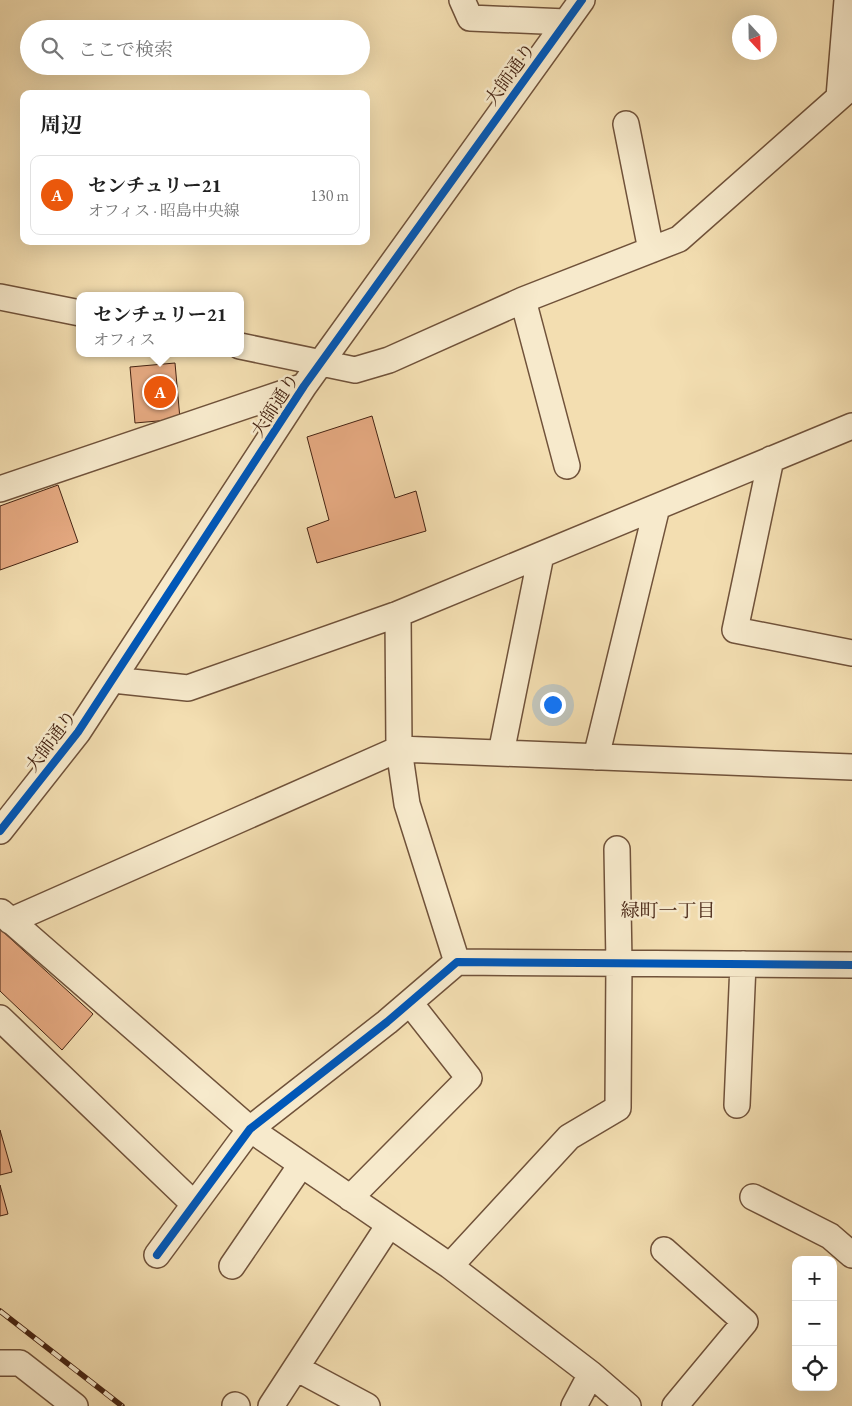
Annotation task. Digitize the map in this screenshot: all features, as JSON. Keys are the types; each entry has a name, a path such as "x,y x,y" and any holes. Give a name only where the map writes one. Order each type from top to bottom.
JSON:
{"street":[{"path":"462,0 470,18 566,22"},
{"name":"大師通り","path":"0,831 78,732 304,386 582,0"},
{"path":"244,347 355,370 389,360 523,300 679,239 846,91 847,0"},
{"path":"626,124 650,250"},
{"path":"0,297 76,312"},
{"path":"523,300 566,466"},
{"path":"0,489 304,386"},
{"path":"113,680 188,688 398,614 852,426"},
{"path":"771,459 735,630 852,653"},
{"path":"596,757 657,506"},
{"path":"501,753 540,555"},
{"path":"398,614 399,749 407,804 457,962"},
{"path":"628,1406 591,1374 450,1266 250,1129 5,916 399,749 852,767"},
{"path":"450,1266 569,1137 618,1108 619,963 617,849"},
{"path":"157,1254 250,1129 410,1003 457,962 852,965"},
{"path":"737,1105 743,964"},
{"path":"350,1198 469,1078 410,1003"},
{"path":"0,1018 194,1204"},
{"path":"232,1266 301,1165"},
{"path":"753,1197 830,1236 852,1255"},
{"path":"271,1406 389,1225"},
{"path":"664,1250 745,1322 675,1406"},
{"path":"0,1363 20,1363 75,1406"},
{"path":"296,1368 367,1406"},
{"path":"574,1406 591,1374"}],"building":[{"path":"175,363 180,419 135,423 130,367"},
{"path":"372,416 395,498 416,491 426,531 317,563 307,528 329,520 307,437"},
{"path":"58,485 78,542 0,570 0,506"},
{"path":"0,929 93,1014 62,1050 0,991"},
{"path":"0,1130 12,1172 0,1175"},
{"path":"0,1185 8,1214 0,1216"}],"railway":[{"path":"0,1311 122,1406"}],"cycle path":[{"path":"0,831 78,732 304,386 582,0"},
{"path":"157,1255 250,1129 387,1022 457,962 852,965"}],"place":[{"name":"センチュリー21","path":"160,392"}],"district":[{"name":"緑町一丁目","path":"668,910"}]}
